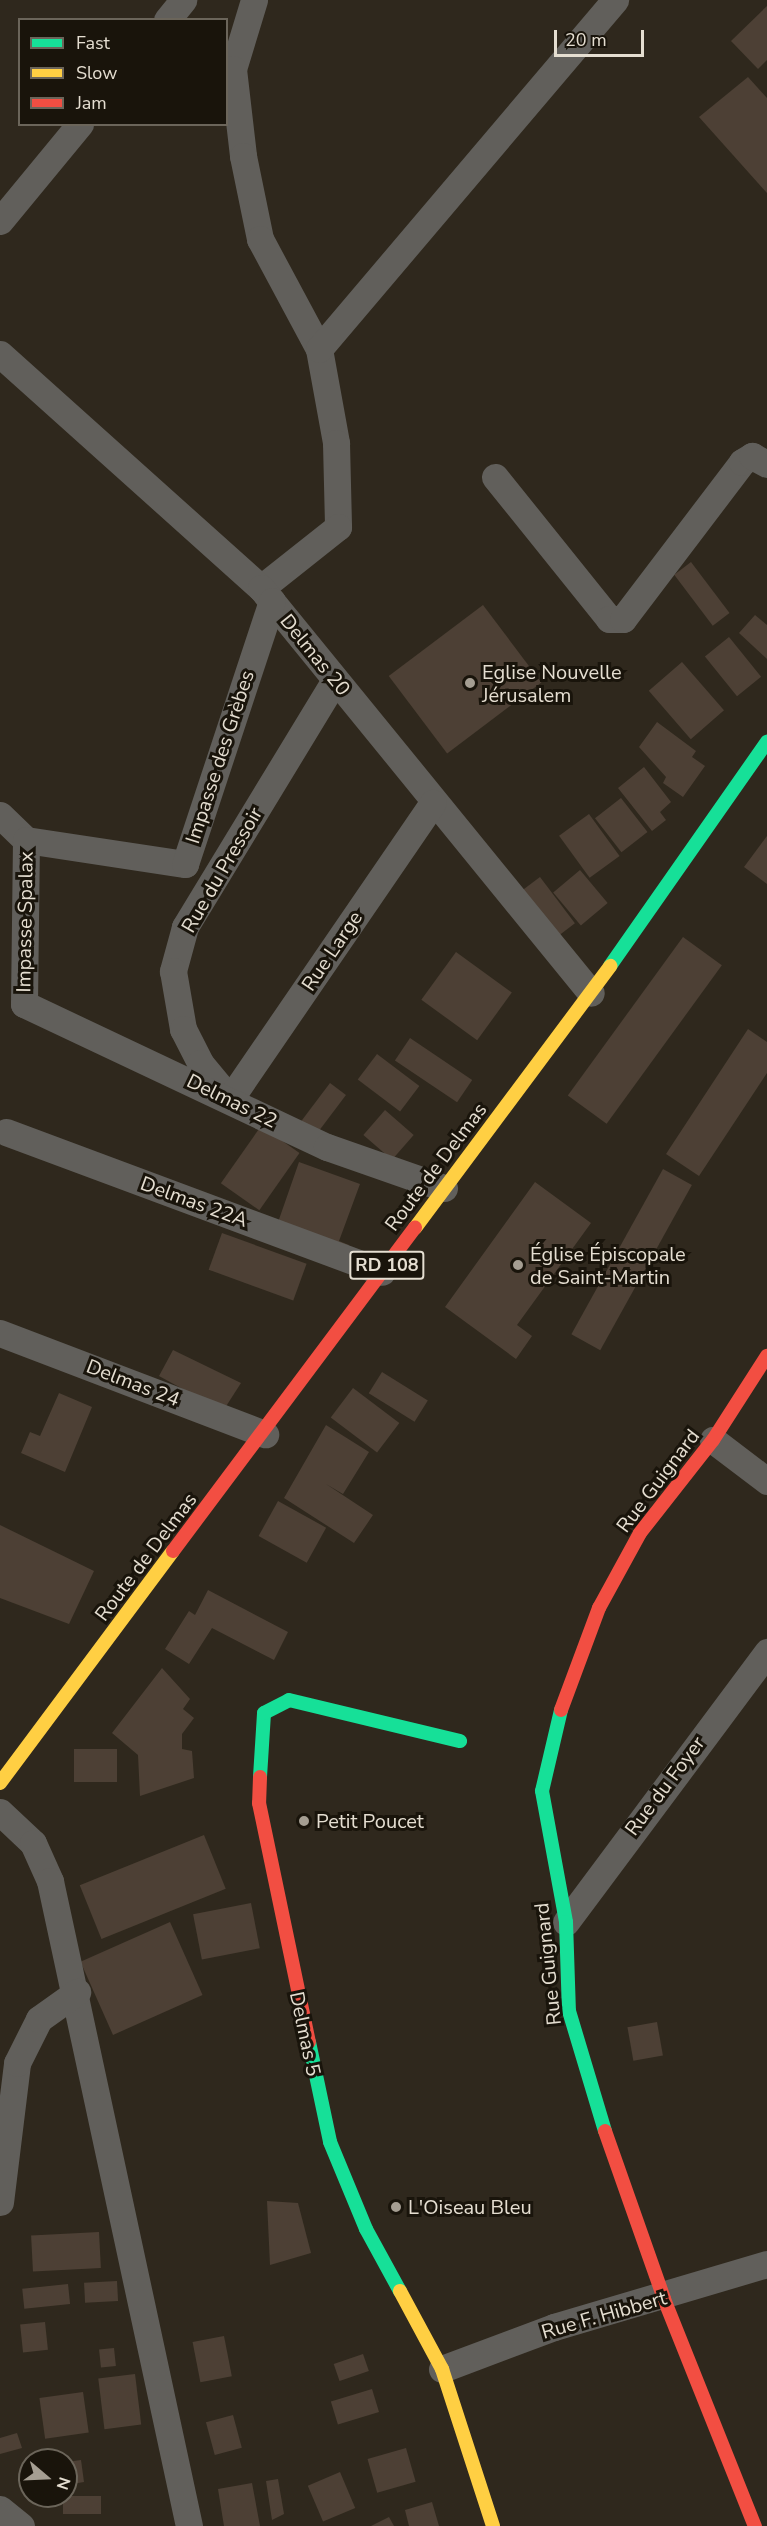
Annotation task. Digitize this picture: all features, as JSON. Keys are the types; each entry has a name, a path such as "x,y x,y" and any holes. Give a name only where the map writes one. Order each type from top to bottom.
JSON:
{"street":[{"path":"169,18 183,0"},
{"path":"254,0 233,69 243,156 260,239 319,349 336,442 338,527 266,594"},
{"path":"319,349 615,0"},
{"path":"0,221 78,126"},
{"name":"Delmas 20","path":"0,354 266,594 433,803 591,993"},
{"path":"495,477 609,619 623,620 742,462 752,456 767,464"},
{"name":"Impasse des Grèbes","path":"26,840 185,864 266,594"},
{"name":"Rue du Pressoir","path":"230,1099 200,1063 183,1029 173,971 185,927 335,680"},
{"name":"Route de Delmas","path":"0,1783 265,1434 444,1188 591,993 767,742"},
{"name":"Rue Large","path":"230,1099 433,803"},
{"name":"Impasse Spalax","path":"0,815 26,840 24,1004"},
{"name":"Delmas 22","path":"24,1004 230,1099 327,1147 444,1188"},
{"name":"Delmas 22A","path":"6,1132 382,1272"},
{"name":"Delmas 24","path":"0,1333 265,1434"},
{"name":"Rue Guignard","path":"755,2526 664,2299 572,2022 566,1922 542,1791 546,1758 599,1608 640,1533 713,1440 767,1356"},
{"path":"713,1440 767,1480"},
{"name":"Rue du Foyer","path":"566,1922 767,1652"},
{"name":"Delmas 5","path":"460,1741 289,1700 264,1713 259,1803 330,2142 366,2229 442,2369 493,2526"},
{"path":"0,1812 45,1862 77,1992 189,2526"},
{"path":"0,2202 17,2063 39,2019 77,1992"},
{"name":"Rue F. Hibbert","path":"442,2369 554,2327 664,2299 767,2264"},
{"path":"0,2509 21,2526"}],"building":[{"path":"767,6 767,60 758,69 731,41"},
{"path":"748,77 767,98 767,193 699,117"},
{"path":"691,562 730,613 713,626 674,575"},
{"path":"483,605 541,682 447,753 389,676"},
{"path":"755,615 767,625 767,659 739,633"},
{"path":"729,637 761,677 737,696 705,657"},
{"path":"682,662 724,710 691,739 649,691"},
{"path":"657,722 696,751 692,757 705,766 683,797 663,783 666,777 639,747"},
{"path":"644,767 671,802 660,812 666,820 652,831 618,788"},
{"path":"621,798 647,832 621,852 595,818"},
{"path":"589,814 620,856 590,878 559,836"},
{"path":"767,836 767,884 744,867"},
{"path":"580,870 608,903 581,925 553,892"},
{"path":"540,877 575,923 551,941 516,895"},
{"path":"683,937 722,965 607,1124 568,1096"},
{"path":"456,952 512,993 477,1040 421,1000"},
{"path":"748,1029 767,1042 767,1073 699,1176 666,1154"},
{"path":"410,1038 472,1080 457,1102 395,1060"},
{"path":"377,1054 419,1086 400,1111 358,1080"},
{"path":"330,1083 346,1095 315,1137 299,1125"},
{"path":"385,1110 414,1135 392,1160 363,1135"},
{"path":"261,1126 300,1153 259,1210 221,1183"},
{"path":"299,1162 360,1184 339,1241 349,1245 346,1253 276,1228"},
{"path":"663,1169 692,1185 600,1350 571,1334"},
{"name":"Église Épiscopale de Saint-Martin","path":"535,1182 591,1223 517,1325 532,1336 516,1359 445,1307"},
{"path":"222,1233 307,1264 293,1300 209,1270"},
{"path":"173,1350 241,1383 223,1411 159,1376"},
{"path":"382,1372 428,1401 415,1422 369,1393"},
{"path":"353,1388 399,1423 377,1452 331,1418"},
{"path":"59,1393 92,1407 65,1472 21,1453 30,1432 40,1436"},
{"path":"326,1425 369,1452 343,1494 326,1484 373,1515 354,1543 284,1498"},
{"path":"278,1501 326,1528 307,1563 259,1536"},
{"path":"0,1525 94,1571 69,1624 0,1598"},
{"path":"208,1590 288,1632 274,1660 212,1628 189,1664 165,1649 189,1611 195,1615"},
{"path":"162,1668 190,1699 183,1709 194,1718 182,1734 182,1749 192,1751 194,1778 140,1796 138,1755 112,1733"},
{"path":"74,1749 117,1749 117,1782 74,1782"},
{"path":"204,1835 226,1889 101,1939 80,1885"},
{"path":"251,1903 260,1948 202,1959 193,1914"},
{"path":"170,1922 203,1995 113,2035 80,1962"},
{"path":"657,2022 663,2055 633,2061 627,2027"},
{"path":"267,2201 298,2203 311,2253 270,2265"},
{"path":"99,2232 101,2268 33,2272 31,2236"},
{"path":"117,2281 118,2301 85,2303 84,2283"},
{"path":"68,2284 70,2304 24,2309 22,2289"},
{"path":"45,2322 48,2350 23,2352 20,2325"},
{"path":"224,2336 232,2376 200,2382 193,2342"},
{"path":"114,2348 116,2366 101,2367 99,2350"},
{"path":"363,2354 369,2371 340,2381 334,2364"},
{"path":"135,2374 141,2425 104,2429 98,2379"},
{"path":"372,2389 379,2412 338,2425 331,2402"},
{"path":"83,2392 89,2433 45,2439 39,2398"},
{"path":"233,2415 242,2448 215,2455 206,2422"},
{"path":"17,2433 22,2448 0,2454 0,2438"},
{"path":"406,2448 416,2482 377,2493 368,2459"},
{"path":"78,2460 81,2460 84,2482 78,2483"},
{"path":"340,2472 355,2508 323,2522 308,2486"},
{"path":"278,2479 284,2514 272,2520 266,2481"},
{"path":"252,2483 260,2526 224,2526 218,2489"},
{"path":"78,2496 101,2496 101,2514 63,2514 63,2508 78,2508"},
{"path":"432,2502 439,2526 409,2526 405,2510"},
{"path":"389,2517 394,2526 371,2526"}],"traffic: fast":[{"path":"610,966 767,742"},
{"path":"260,1777 264,1713 289,1700 460,1741"},
{"path":"561,1710 542,1791 566,1922 569,2011 605,2131"},
{"path":"309,2042 330,2142 366,2229 400,2291"}],"traffic: slow":[{"path":"415,1228 610,966"},
{"path":"0,1783 173,1551"},
{"path":"400,2291 442,2369 493,2526"}],"traffic: jam":[{"path":"173,1551 415,1228"},
{"path":"561,1710 599,1608 640,1533 713,1440 767,1356"},
{"path":"260,1777 259,1803 309,2042"},
{"path":"605,2131 664,2299 755,2526"}],"place":[{"name":"Eglise Nouvelle Jérusalem","path":"470,683"},
{"name":"Église Épiscopale de Saint-Martin","path":"518,1265"},
{"name":"Petit Poucet","path":"304,1821"},
{"name":"L'Oiseau Bleu","path":"396,2207"}]}
